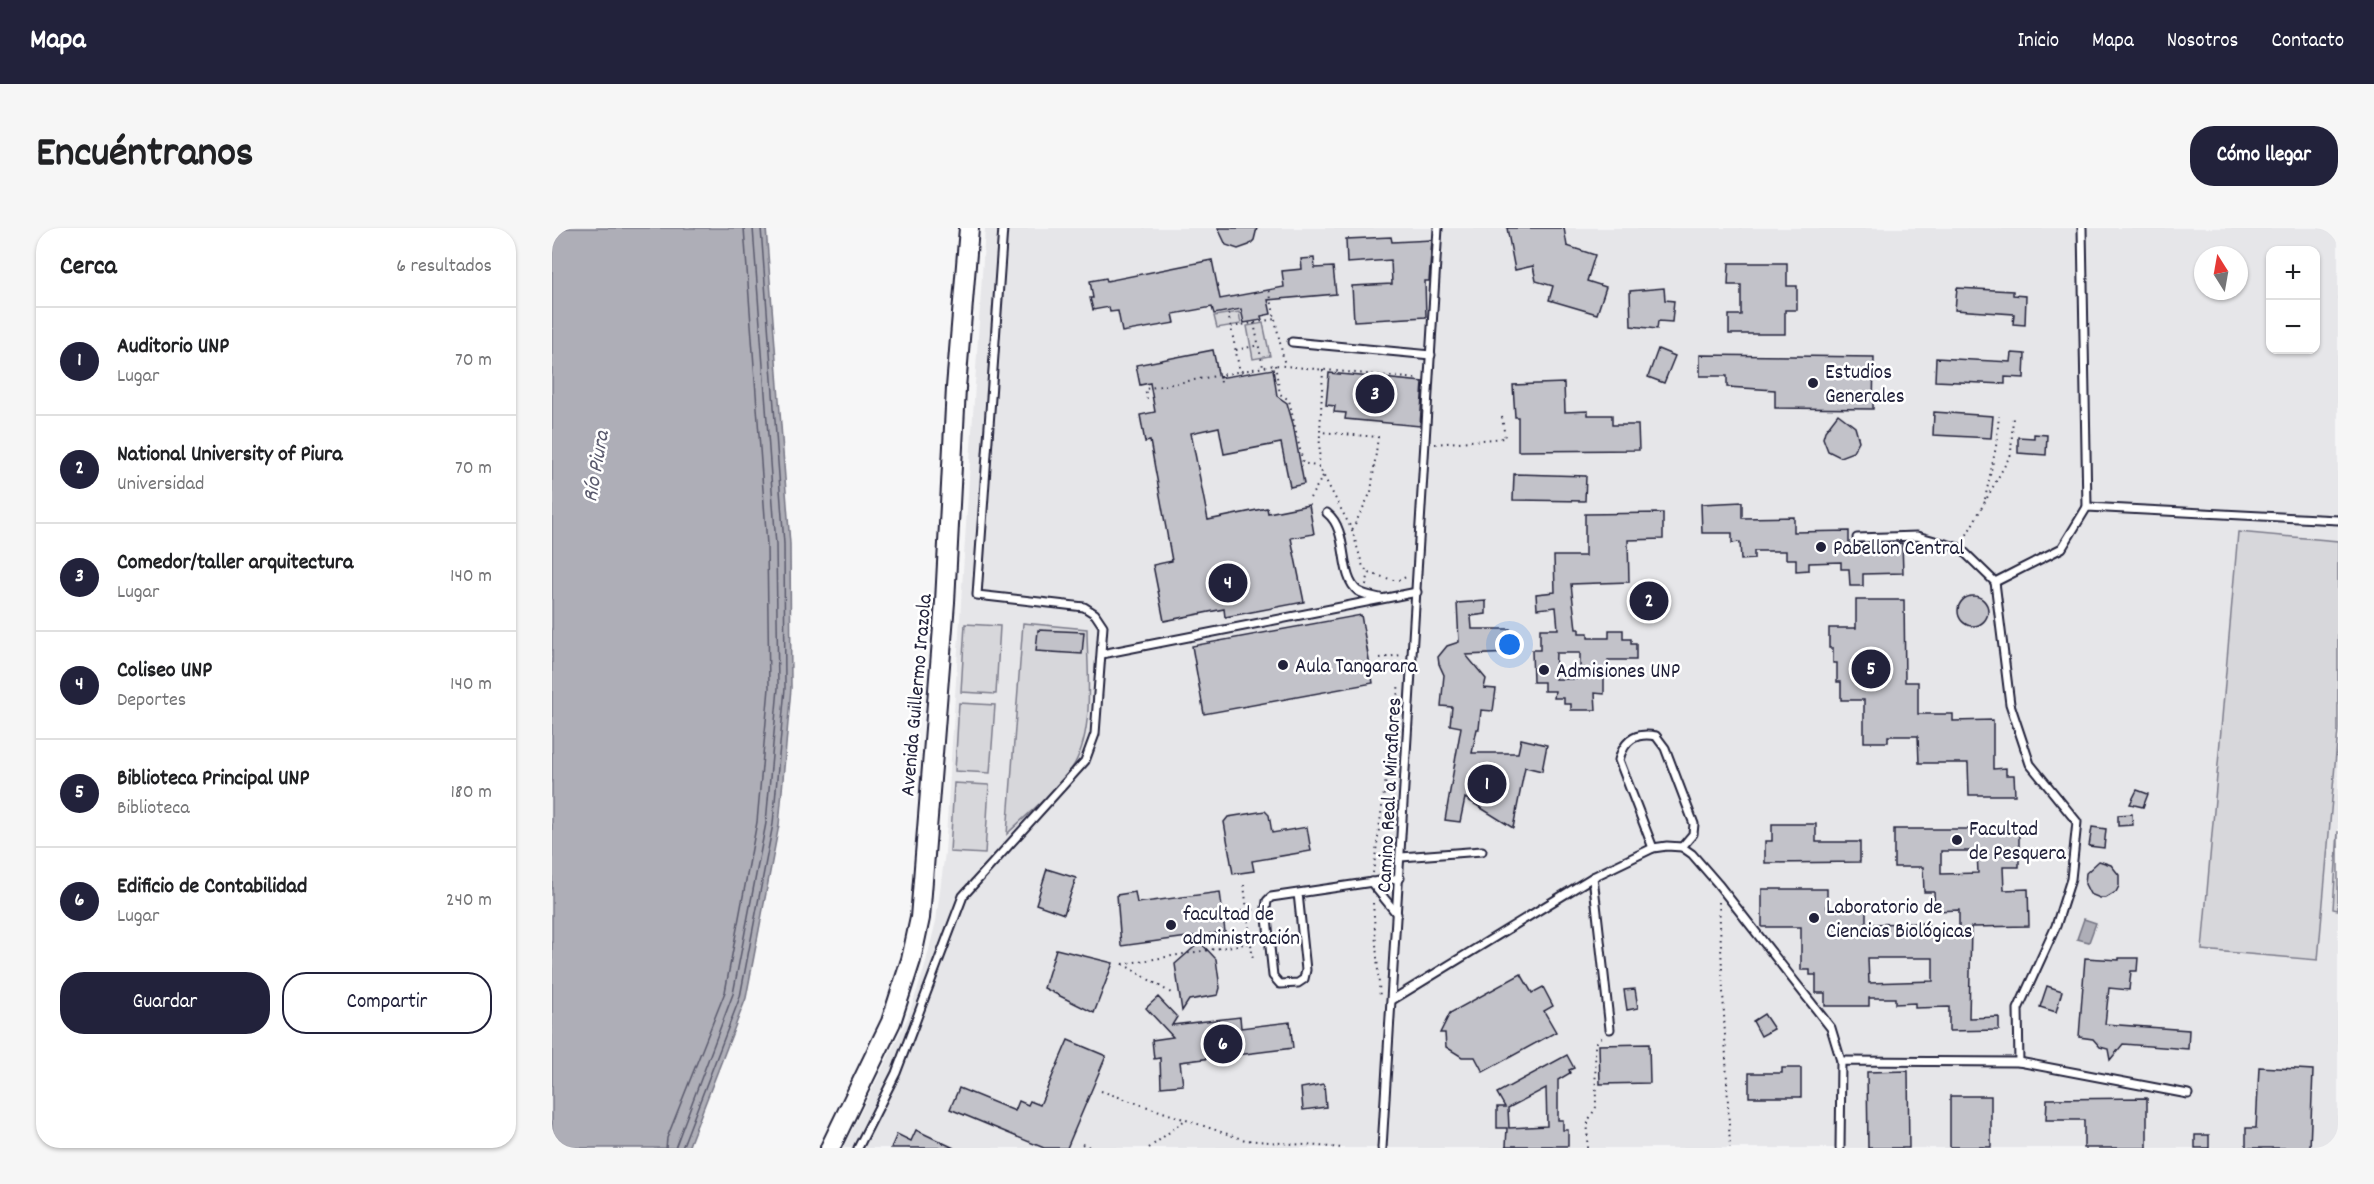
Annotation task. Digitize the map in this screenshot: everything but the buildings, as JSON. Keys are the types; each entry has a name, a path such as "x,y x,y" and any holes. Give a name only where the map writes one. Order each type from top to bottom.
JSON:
{"main road":[{"name":"Avenida Guillermo Irazola","path":"830,1148 891,1022 911,960 920,918 945,602 956,388 969,228"}],"lane":[{"path":"858,1148 896,1072 963,896 1085,761 1095,734 1103,626 1095,614 1084,608 977,596 1003,228"},
{"name":"Camino Real a Miraflores","path":"1382,1148 1438,228"},
{"path":"1995,582 2062,548 2087,507 2082,228"},
{"path":"1292,342 1431,355"},
{"path":"2087,507 2338,520"},
{"path":"1327,513 1334,518 1338,526 1347,569 1355,589 1383,599"},
{"path":"1857,538 1917,536 1960,548 1995,582 2010,704 2030,764 2077,822 2071,879 2056,926 2018,1009 2019,1062"},
{"path":"1102,654 1417,592"},
{"path":"1653,848 1619,760 1622,747 1631,738 1644,734 1656,736 1665,748 1694,824 1692,834 1682,847"},
{"path":"1392,1000 1593,877 1653,848 1682,847 1692,854 1718,884 1831,1028 1841,1061 1840,1148"},
{"path":"1401,857 1482,851"},
{"path":"1593,877 1610,1029"},
{"path":"1298,893 1306,970 1304,979 1298,983 1280,984 1273,976 1267,900 1271,897 1371,882 1400,878"},
{"path":"1371,882 1397,914"},
{"path":"1841,1061 2019,1062 2188,1094"}],"path":[{"path":"1269,290 1285,366"},
{"path":"1228,313 1240,372"},
{"path":"1231,327 1275,319"},
{"path":"1254,323 1263,367"},
{"path":"1236,350 1259,345"},
{"path":"1275,365 1280,394 1289,400 1303,463 1319,466"},
{"path":"1147,399 1145,389 1275,365 1425,380"},
{"path":"1323,370 1319,466 1323,476 1352,531 1364,567 1369,573 1397,582 1413,573"},
{"path":"1220,375 1221,383"},
{"path":"1984,503 1996,447 1999,416"},
{"path":"1960,548 2011,454 2013,416"},
{"path":"1426,445 1505,438 1502,417"},
{"path":"1320,432 1378,437 1371,492 1352,531"},
{"path":"1310,498 1323,476"},
{"path":"1380,658 1402,655"},
{"path":"1392,1000 1380,998 1371,882 1399,678"},
{"path":"1718,884 1730,1148"},
{"path":"1244,885 1253,961"},
{"path":"1229,913 1266,908"},
{"path":"1172,993 1123,964 1251,943"},
{"path":"1587,1148 1588,1121 1596,1107 1595,1044 1610,1029"},
{"path":"1101,1091 1245,1140 1342,1148"},
{"path":"1149,1148 1186,1120"},
{"path":"1082,1144 1092,1148"}],"shaded area":[{"path":"985,228 2338,228 2338,1148 843,1148 908,1017 924,970 936,921 945,852"},
{"path":"1239,312 1241,324 1217,328 1214,316"},
{"path":"1263,323 1270,356 1253,359 1247,326"},
{"path":"2238,532 2338,541 2338,730 2318,960 2202,950"},
{"path":"1023,623 1087,629 1088,715 1081,748 1069,772 1053,791 1007,834"},
{"path":"965,624 1000,626 996,694 961,692"},
{"path":"959,703 995,705 990,773 955,771"},
{"path":"954,783 989,785 985,854 950,852"},
{"path":"2338,831 2338,910 2333,909"}],"water":[{"name":"Río Piura","path":"552,228 766,228 790,544 791,688 779,825 746,998 688,1148 552,1148"},
{"path":"2084,919 2096,923 2089,942 2077,939"}],"place":[{"name":"Estudios Generales","path":"1813,383"},
{"name":"Comedor/taller arquitectura","path":"1375,394"},
{"name":"Pabellon Central","path":"1821,547"},
{"name":"Coliseo UNP","path":"1228,583"},
{"name":"National University of Piura","path":"1649,601"},
{"name":"Aula Tangarara","path":"1283,665"},
{"name":"Biblioteca Principal UNP","path":"1871,669"},
{"name":"Admisiones UNP","path":"1544,670"},
{"name":"Auditorio UNP","path":"1487,784"},
{"name":"Facultad de Pesquera","path":"1957,840"},
{"name":"Laboratorio de Ciencias Biológicas","path":"1814,918"},
{"name":"facultad de administración","path":"1171,925"},
{"name":"Edificio de Contabilidad","path":"1223,1044"}]}
